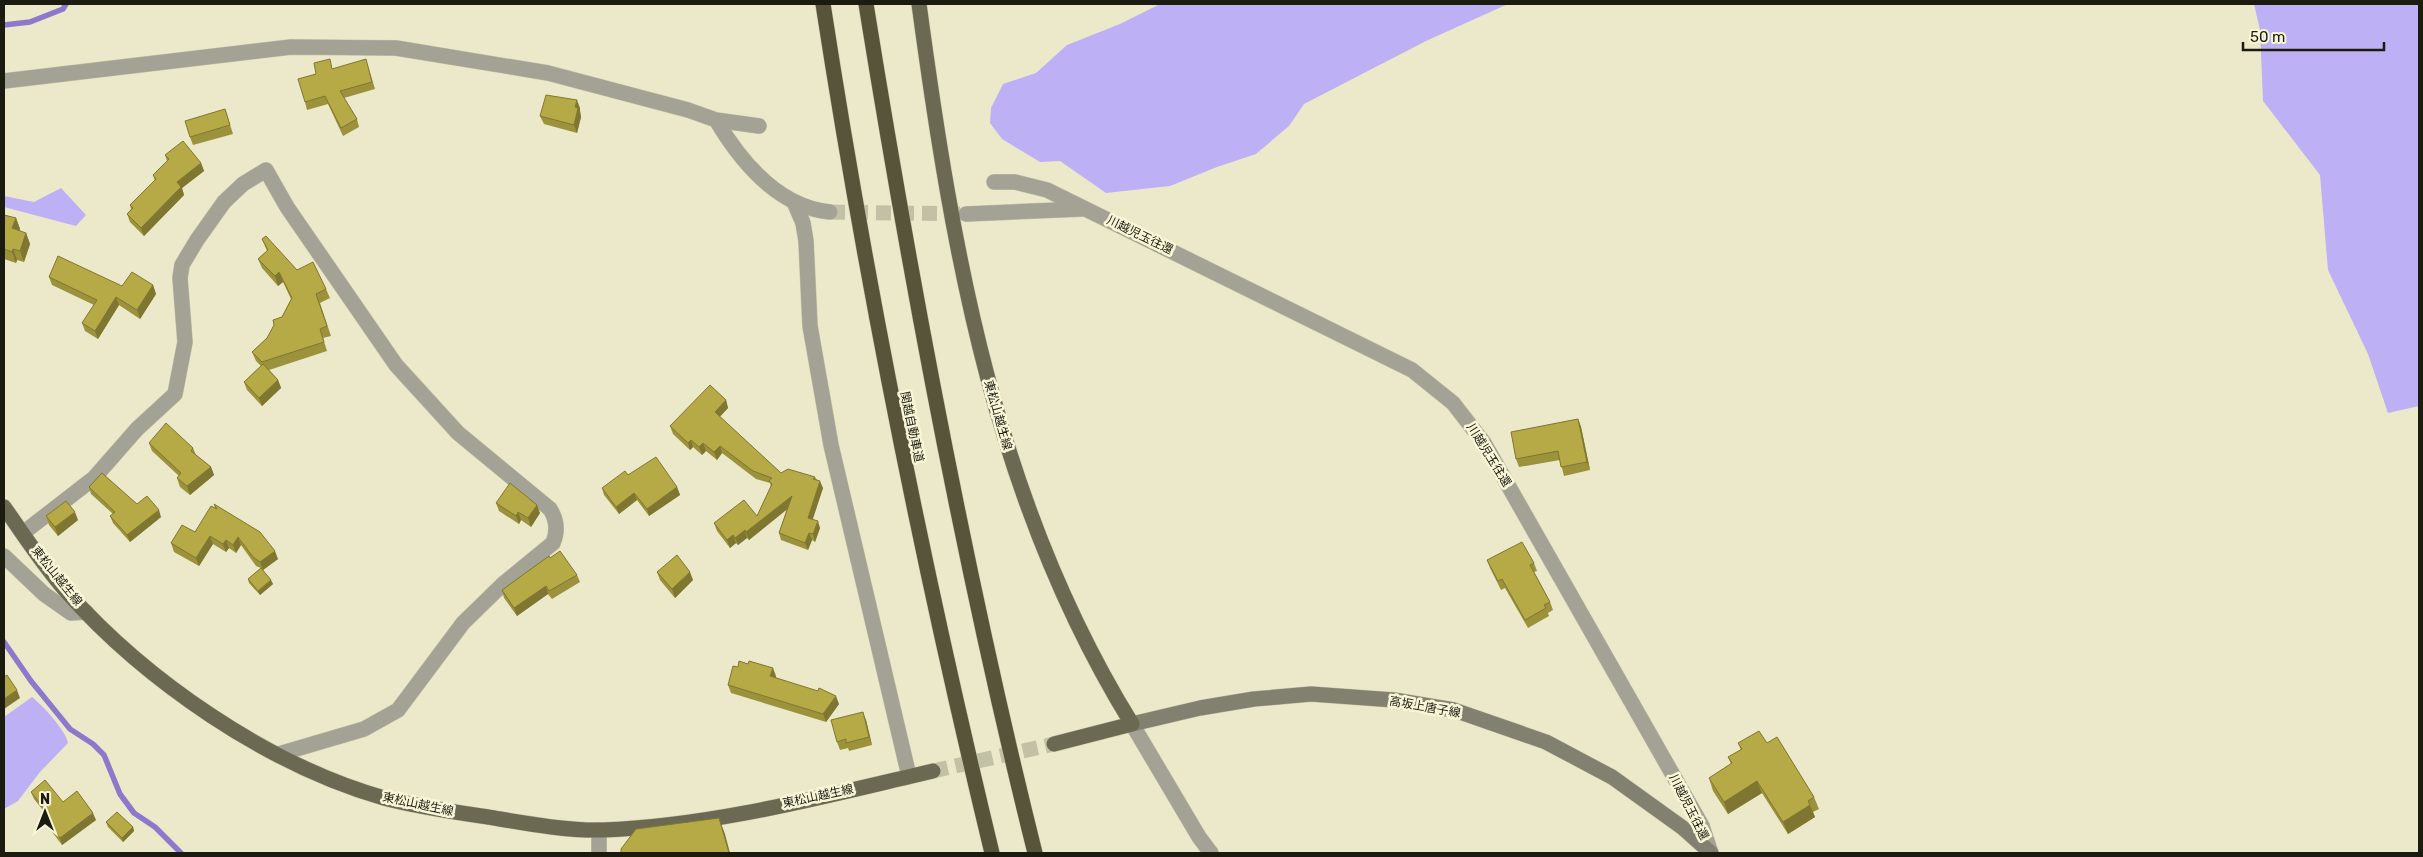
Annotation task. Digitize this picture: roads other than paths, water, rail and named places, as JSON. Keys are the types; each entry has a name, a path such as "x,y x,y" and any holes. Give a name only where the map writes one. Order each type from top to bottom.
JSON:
{"highway":[{"name":"関越自動車道","path":"823,4 844,143 883,359 925,559 992,853"},
{"path":"866,4 889,145 962,537 1035,853"}],"main road":[{"name":"東松山越生線","path":"919,4 939,149 963,280 980,354 1014,467 1061,592 1089,650 1132,724"},
{"name":"東松山越生線","path":"4,507 65,590 132,658 227,726 320,774 384,798 512,821 600,830 651,827 724,817 933,771"},
{"name":"高坂上唐子線","path":"1132,724 1245,700 1311,694 1394,700 1454,710 1546,742 1612,777 1683,828 1711,853"},
{"path":"1054,744 1132,724"}],"street":[{"path":"4,80 291,47 396,48 548,73 688,110 716,120 759,126"},
{"path":"716,120 735,152 768,185 794,202 811,210 830,212"},
{"path":"23,533 94,478 137,429 174,394 185,342 180,278 182,265 224,202 244,184 266,170 287,206 396,365 458,433 550,509 555,516 557,533 553,543 503,584 463,623 398,710 364,729 279,754"},
{"name":"川越児玉往還","path":"994,182 1015,182 1047,190 1412,370 1453,403 1484,443 1702,826 1711,853"},
{"path":"794,202 803,223 806,241 810,326 831,444 909,776"},
{"path":"966,214 1084,209"},
{"path":"4,556 44,594 71,613 86,612"},
{"path":"1132,724 1199,837 1211,853"},
{"path":"599,853 600,830"}],"waterway":[{"path":"4,25 30,22 63,9 66,4"},
{"path":"4,642 31,681 70,729 93,744 104,755 120,794 134,813 155,827 181,853"}],"tunnel":[{"path":"830,212 964,214"},
{"path":"933,771 1054,744"}]}
